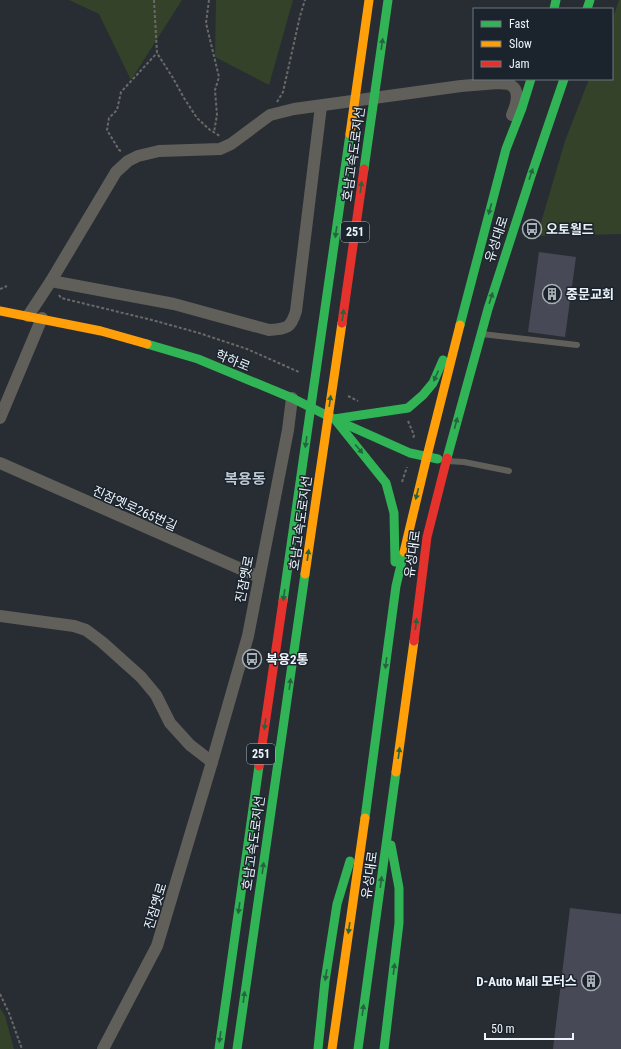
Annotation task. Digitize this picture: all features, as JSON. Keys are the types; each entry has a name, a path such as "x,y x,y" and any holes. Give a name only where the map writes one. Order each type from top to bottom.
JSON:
{"main road":[{"name":"호남고속도로지선","path":"219,1049 369,0"},
{"name":"호남고속도로지선","path":"237,1049 388,0"},
{"name":"유성대로","path":"332,1049 396,586 427,456 506,149 532,80"},
{"name":"유성대로","path":"358,1049 389,829 427,536 480,334 530,176 551,120 564,80"},
{"name":"학하로","path":"0,311 42,318 101,331 198,360 292,398 334,419 410,453 446,461"},
{"path":"334,419 408,408 423,395 433,382 463,314"},
{"path":"334,419 386,483 394,513 396,586"},
{"path":"318,1049 325,981 337,904 367,801"},
{"path":"384,1049 399,924 399,888 389,829"}],"street":[{"path":"461,86 482,80"},
{"path":"54,286 116,172 128,161 138,156 160,151 220,149 231,144 270,115 294,109 461,86 498,83 510,84 515,89 516,106 509,125 506,149"},
{"path":"28,316 45,289 54,286 174,304 253,327 269,330 279,330 288,327 292,322 296,311 321,106"},
{"path":"0,418 42,318"},
{"name":"진잠옛로","path":"103,1049 158,946 212,762 248,636 258,577 288,430 292,398"},
{"name":"진잠옛로265번길","path":"0,464 258,577"},
{"path":"0,616 74,626 86,630 102,642 141,677 156,696 170,723 190,745 212,762"}],"lane":[{"path":"480,334 577,345"},
{"path":"446,461 464,462 509,471"}],"path":[{"path":"154,0 157,53 197,118 231,144"},
{"path":"209,0 206,23 220,77 215,90 217,115 214,132"},
{"path":"270,115 283,92 305,0"},
{"path":"138,156 119,150 108,130 109,118 117,110 121,92 157,53"},
{"path":"0,289 7,286"},
{"path":"54,286 61,298 192,331 247,349 305,375"},
{"path":"344,395 363,403"},
{"path":"406,419 414,435"},
{"path":"402,482 405,473"},
{"path":"0,994 9,1013 22,1049"}],"green space":[{"path":"69,0 182,0 131,80 99,14"},
{"path":"216,0 293,0 269,85 215,57"},
{"path":"619,0 621,0 621,234 537,236 565,141 589,80 613,80 613,18"},
{"path":"0,1008 5,1016 14,1049 0,1049"}],"building":[{"name":"중문교회","path":"539,252 576,257 565,337 528,332"},
{"name":"D-Auto Mall 모터스","path":"570,908 621,914 621,1049 553,1049"}],"traffic: fast":[{"path":"364,169 388,0"},
{"path":"554,8 556,0"},
{"path":"587,8 590,0"},
{"path":"460,325 506,149 522,108 531,80"},
{"path":"447,458 488,309 564,80"},
{"path":"283,601 350,134"},
{"path":"147,344 198,359 292,398 334,419 410,453 438,459"},
{"path":"334,419 408,408 423,395 433,383 443,360"},
{"path":"337,422 386,483 394,513 395,562"},
{"path":"365,818 396,586 404,552"},
{"path":"237,1049 305,574"},
{"path":"219,1049 259,766"},
{"path":"358,1049 396,772"},
{"path":"384,1049 399,923 399,888 391,845"},
{"path":"318,1049 325,981 337,904 350,861"}],"traffic: slow":[{"path":"350,134 369,0"},
{"path":"0,311 101,331 147,344"},
{"path":"305,574 342,323"},
{"path":"404,552 460,325"},
{"path":"396,772 414,641"},
{"path":"332,1049 365,818"}],"traffic: jam":[{"path":"342,323 364,169"},
{"path":"414,641 427,537 447,458"},
{"path":"259,766 283,601"}],"place":[{"name":"오토월드","path":"532,229"},
{"name":"중문교회","path":"552,294"},
{"name":"복용2통","path":"252,659"},
{"name":"D-Auto Mall 모터스","path":"591,981"}],"district":[{"name":"복용동","path":"245,479"}]}
